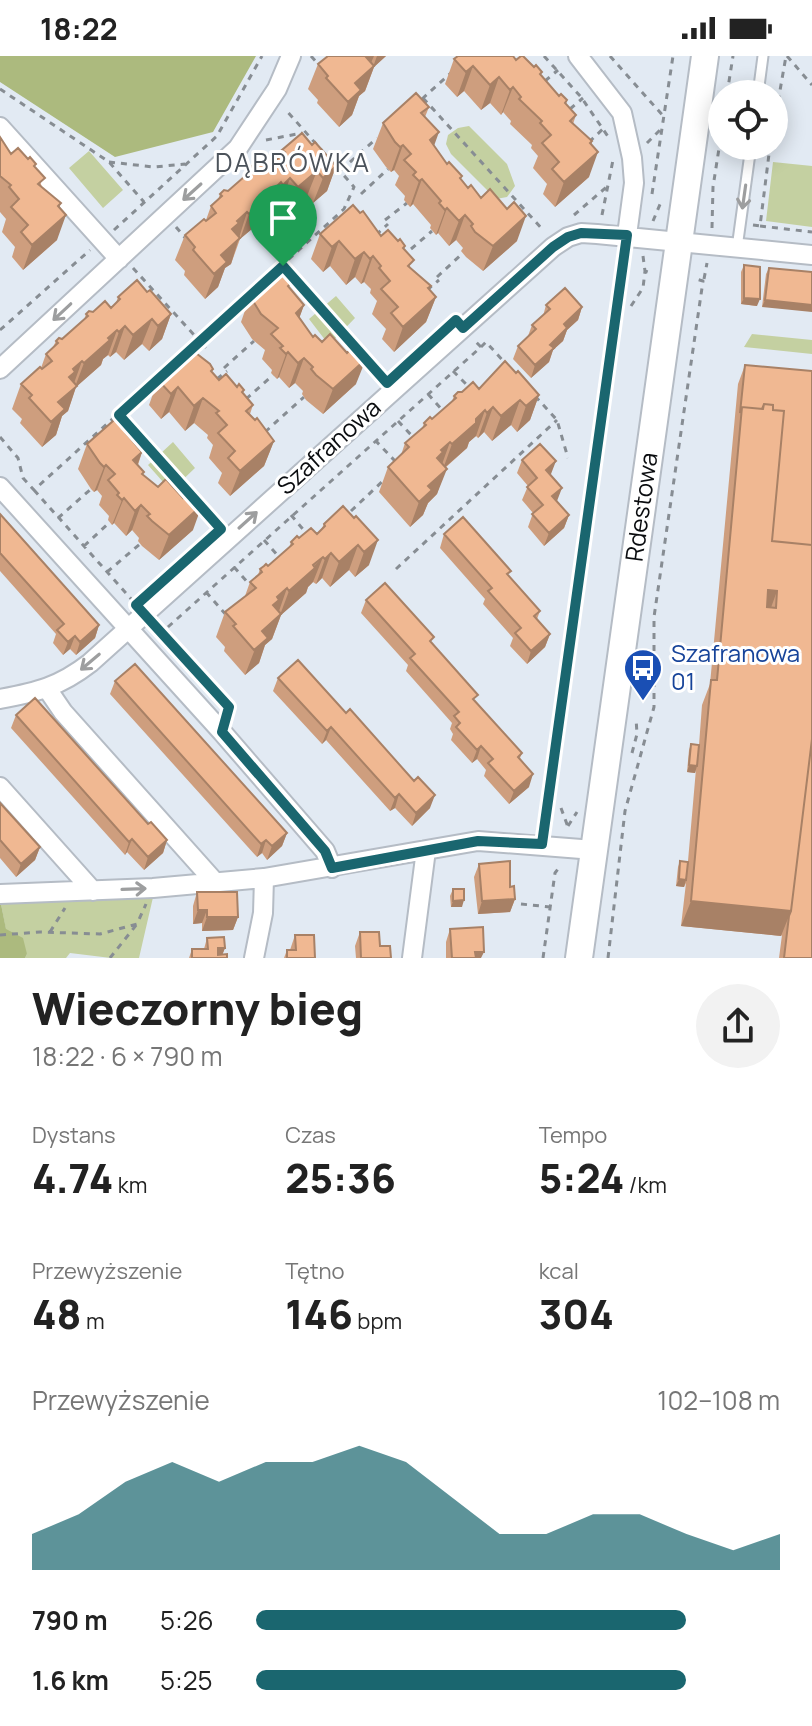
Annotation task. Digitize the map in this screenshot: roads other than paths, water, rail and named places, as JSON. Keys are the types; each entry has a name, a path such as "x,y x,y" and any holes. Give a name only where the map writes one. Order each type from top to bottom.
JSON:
{"street":[{"path":"0,369 244,142 277,89 291,56"},
{"path":"578,56 622,113 634,183 627,235"},
{"name":"Rdestowa","path":"579,958 705,56"},
{"path":"0,127 102,240 114,263"},
{"name":"Szafranowa","path":"0,699 48,690 71,678 553,247 568,237 581,233 627,235 812,255"},
{"path":"0,487 222,732 325,851 332,868"},
{"path":"48,690 63,712 214,881"},
{"path":"0,787 85,891"},
{"path":"0,894 153,888 264,878 478,841 594,850"},
{"path":"412,958 426,850"},
{"path":"254,958 263,913 264,878"}],"lane":[{"path":"760,80 763,56"},
{"path":"737,248 749,160"},
{"path":"542,844 627,235"}],"place":[{"name":"Szafranowa 01","path":"643,702"}],"district":[{"name":"DĄBRÓWKA","path":"293,163"}]}
